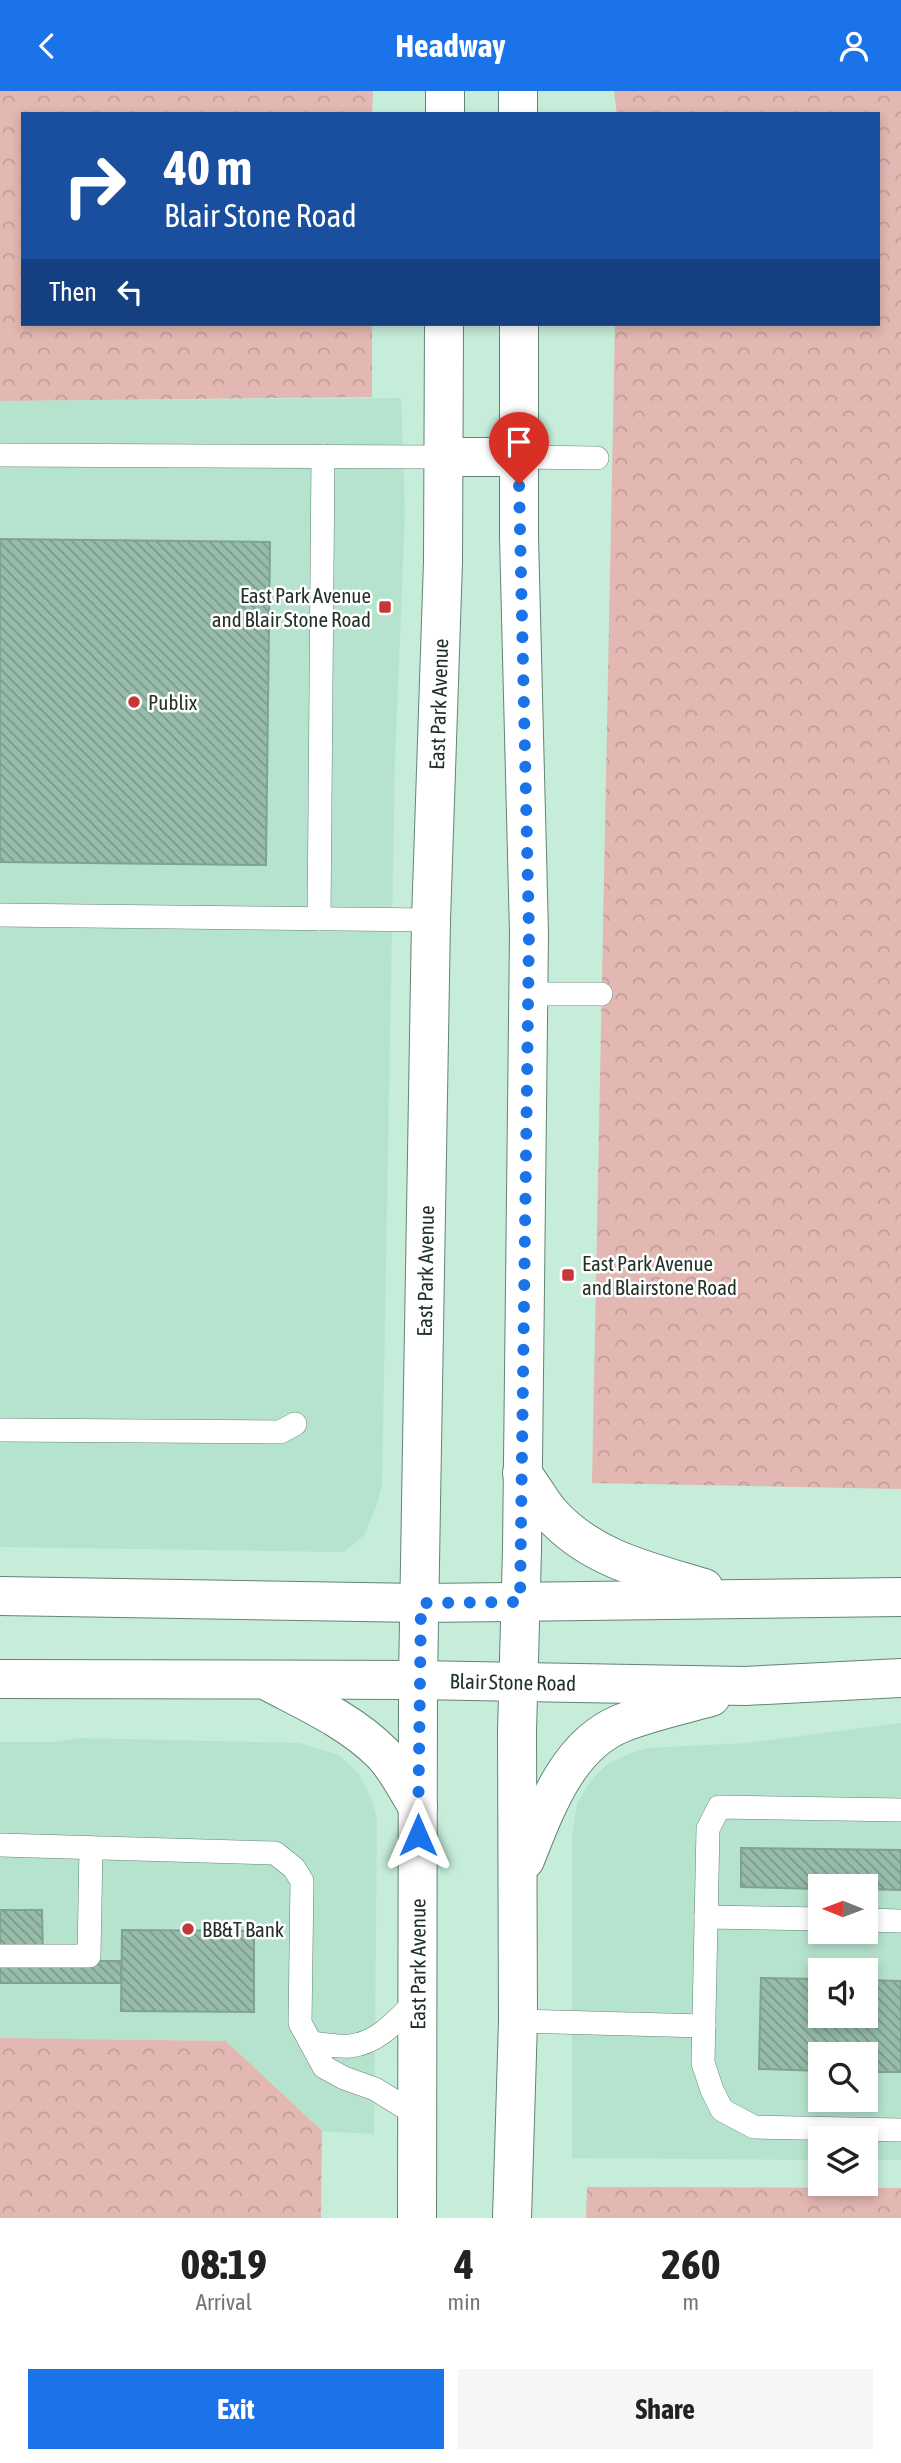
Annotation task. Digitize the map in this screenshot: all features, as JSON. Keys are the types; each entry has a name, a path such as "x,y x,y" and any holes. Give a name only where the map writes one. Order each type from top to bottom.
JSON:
{"main road":[{"path":"444,112 445,91"},
{"path":"518,91 518,112"},
{"name":"East Park Avenue","path":"417,2218 418,1680 431,921 443,576 444,326"},
{"path":"512,2218 518,2021 519,1681 528,994 519,326"},
{"path":"443,457 519,457"},
{"path":"523,1473 549,1511 589,1547 624,1565 743,1599"},
{"path":"0,1596 421,1603 901,1597"},
{"name":"Blair Stone Road","path":"0,1679 418,1680 749,1685 901,1678"},
{"path":"262,1679 319,1708 367,1740 384,1754 418,1807"},
{"path":"518,1878 549,1799 576,1758 600,1736 620,1723 749,1685"}],"lane":[{"path":"0,455 443,457"},
{"path":"319,919 323,456"},
{"path":"519,457 597,458"},
{"path":"0,915 431,921"},
{"path":"528,994 601,994"},
{"path":"0,1430 279,1432 295,1424"},
{"path":"901,1810 719,1807 708,1829 704,2026 704,2063 712,2090 722,2110 754,2127 901,2130"},
{"path":"0,1845 275,1853 295,1868 302,1881 300,2023 324,2067 344,2078 375,2088 417,2115"},
{"path":"0,1956 89,1956 91,1848"},
{"path":"706,1917 808,1920"},
{"path":"878,1920 901,1921"},
{"path":"311,2043 349,2046 371,2041 417,2000"},
{"path":"518,2021 704,2026"}],"shaded area":[{"path":"401,398 405,514 395,759 382,1485 378,1501 365,1534 344,1552 0,1547 0,401"},
{"path":"901,1723 901,2160 878,2160 878,2126 808,2126 808,2160 572,2158 572,1837 577,1803 591,1781 606,1765 648,1748 746,1743"},
{"name":"BB&T Bank","path":"80,1738 299,1743 339,1755 359,1774 372,1800 377,1820 374,2134 322,2131 226,2041 0,2038 0,1742 52,1742"}],"green space":[{"path":"0,91 373,91 372,112 21,112 21,326 372,326 372,397 0,401"},
{"path":"614,91 901,91 901,1489 592,1483 615,326 880,326 880,112 617,112"},
{"path":"0,2038 226,2041 322,2131 321,2218 0,2218"},
{"path":"587,2187 808,2188 808,2196 878,2196 878,2188 901,2188 901,2218 586,2218"}],"building":[{"name":"Publix","path":"0,539 270,542 266,865 0,862"},
{"path":"741,1848 901,1850 901,1890 878,1889 878,1874 808,1874 808,1889 741,1887"},
{"path":"0,1910 42,1910 43,1961 121,1961 121,1983 0,1983"},
{"path":"122,1930 254,1931 254,2012 121,2011"},
{"path":"761,1978 808,1979 808,2028 878,2028 878,1980 901,1981 901,2072 878,2072 878,2042 808,2042 808,2071 759,2069"}],"place":[{"name":"East Park Avenue and Blair Stone Road","path":"385,607"},
{"name":"Publix","path":"134,702"},
{"name":"East Park Avenue and Blairstone Road","path":"568,1275"},
{"name":"BB&T Bank","path":"188,1929"}],"route":[{"path":"418,1835 421,1603 520,1602 529,933 519,484"}]}
